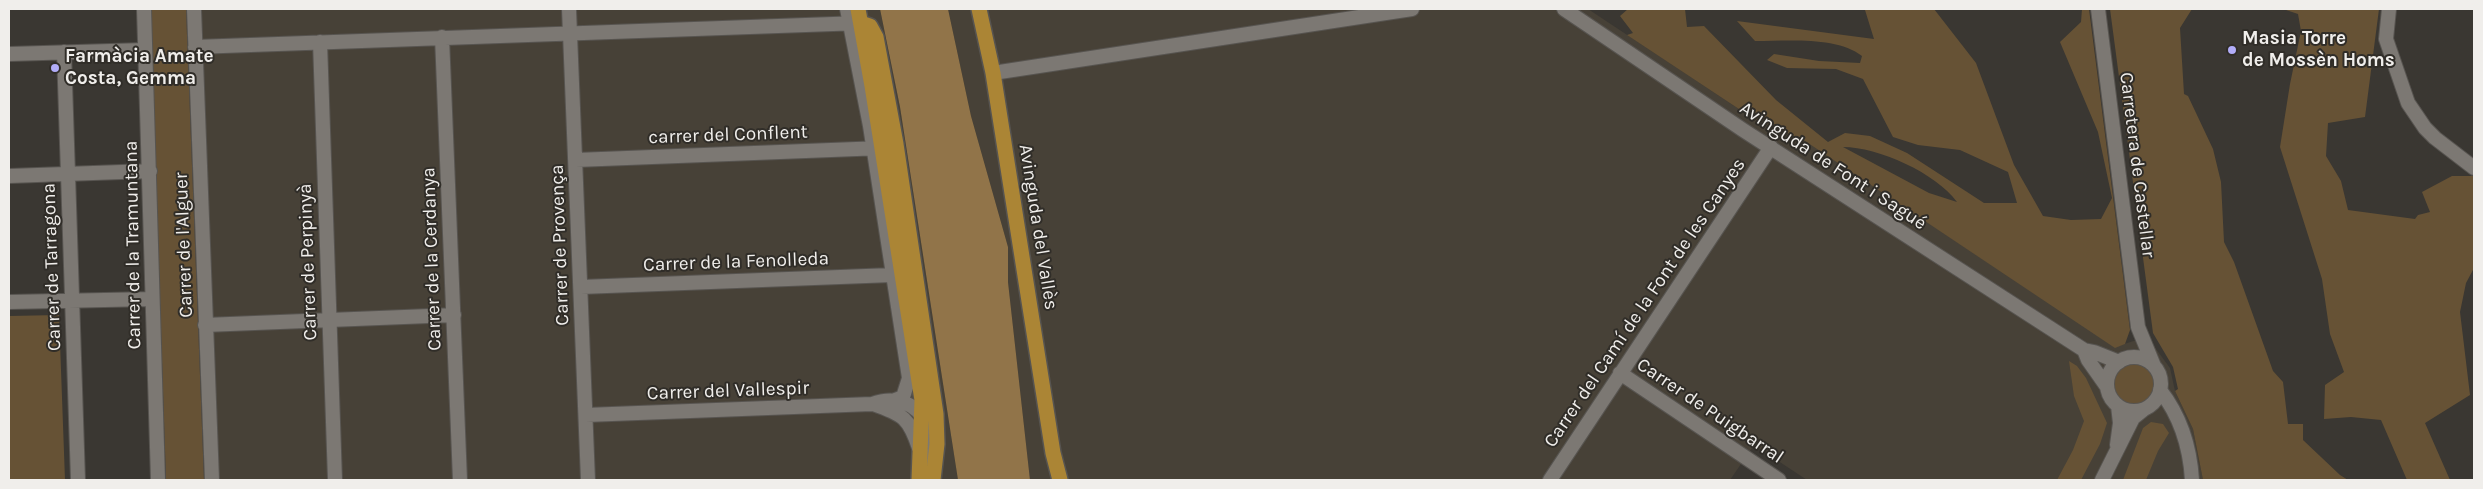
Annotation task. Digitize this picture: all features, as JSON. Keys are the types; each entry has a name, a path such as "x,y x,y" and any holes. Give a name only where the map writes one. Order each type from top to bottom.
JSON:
{"main road":[{"name":"Avinguda del Vallès","path":"979,9 993,73 1053,453 1060,480"},
{"path":"854,15 873,29 885,80 936,414 937,444 923,471"},
{"path":"854,15 922,400 919,417 923,471"},
{"name":"Avinguda del Vallès","path":"1052,480 1053,453"}],"street":[{"name":"Carrer de la Tramuntana","path":"144,9 158,480"},
{"name":"Carrer de l'Alguer","path":"194,9 212,480"},
{"name":"Carrer de Provença","path":"570,9 588,480"},
{"path":"993,73 1412,9"},
{"name":"Avinguda de Font i Sagué","path":"1564,9 1771,147 2084,350 2122,360"},
{"name":"Carretera de Castellar","path":"2098,9 2138,327 2154,366"},
{"path":"2389,9 2386,39 2390,57 2408,103 2430,133 2448,150 2474,168"},
{"path":"195,47 570,32 854,15"},
{"name":"Carrer de la Cerdanya","path":"442,37 460,480"},
{"name":"Carrer de Perpinyà","path":"320,42 328,320 335,480"},
{"path":"9,54 145,50"},
{"name":"Carrer de Tarragona","path":"64,52 78,480"},
{"path":"877,148 889,139 882,91 885,80"},
{"name":"Carrer del Camí de la Font de les Canyes","path":"1550,480 1771,147"},
{"path":"877,148 892,157 899,195 904,206"},
{"path":"877,148 892,275 909,378 919,417"},
{"name":"carrer del Conflent","path":"576,160 877,148"},
{"path":"9,176 150,171"},
{"name":"Carrer de la Fenolleda","path":"581,287 892,275"},
{"path":"9,302 152,299"},
{"path":"205,325 454,315"},
{"name":"Carretera de Castellar","path":"2122,360 2134,343 2138,327"},
{"name":"Avinguda de Font i Sagué","path":"2084,350 2088,360 2107,387"},
{"path":"2102,480 2117,447 2128,432 2133,418 2146,408 2157,398 2160,390 2160,377 2154,366 2141,358 2122,360 2111,370 2107,387 2112,399 2118,406 2132,411 2146,408 2162,411 2178,420"},
{"name":"Carrer de Puigbarral","path":"1620,373 1779,480"},
{"path":"895,400 903,397 907,390 909,378"},
{"path":"2160,390 2175,410 2186,438 2192,480"},
{"name":"Carrer del Vallespir","path":"586,415 872,404 883,400 895,400"},
{"path":"895,400 906,403 919,417"},
{"path":"872,404 889,409 911,425 923,471"},
{"path":"2117,447 2120,423 2118,406"}],"shaded area":[{"path":"150,9 186,9 204,480 166,480"},
{"path":"186,9 880,9 900,107 958,480 205,480"},
{"path":"880,9 948,9 971,116 1008,247 1008,282 1030,480 958,480 900,107"},
{"path":"948,9 1588,9 1751,117 1805,141 2115,347 2149,336 2170,368 2175,391 2193,429 2203,480 1807,480 1754,445 1730,480 1030,480 1008,282 1008,247 971,116"},
{"path":"1628,9 1685,9 1687,27 1704,26 1776,100 1828,142 1845,133 1870,136 1907,153 1984,203 2017,203 2008,172 1960,150 1918,145 1893,137 1863,79 1836,69 1787,68 1767,60 1774,54 1819,61 1860,63 1862,56 1852,50 1826,42 1796,40 1755,41 1737,21 1874,39 1865,10 1847,9 1934,9 1976,63 2014,165 2043,216 2071,220 2101,219 2112,198 2098,132 2060,42 2081,22 2082,9 2089,9 2130,330 2125,344 2115,348 1805,141 1751,117 1627,35 1633,33 1620,16","holes":["1843,147 1857,148 1889,157 1921,172 1948,191 1957,202 1929,193"]},
{"path":"2110,9 2192,9 2180,28 2184,94 2188,96 2213,149 2221,182 2224,242 2234,262 2273,371 2283,382 2288,424 2303,424 2303,440 2340,475 2348,480 2203,480 2193,429 2175,391 2178,389 2173,367 2153,333"},
{"path":"2283,9 2379,9 2365,117 2328,123 2326,156 2341,181 2348,210 2415,219 2418,215 2430,212 2422,192 2452,176 2473,176 2474,268 2466,283 2460,312 2470,395 2425,423 2450,480 2407,480 2381,420 2351,417 2324,419 2325,385 2344,372 2330,334 2322,279 2280,147 2301,31 2298,14"},
{"path":"59,315 65,480 9,480 9,316"},
{"path":"2069,361 2077,366 2086,378 2107,423 2100,444 2081,480 2057,480 2073,450 2084,421 2074,396"},
{"path":"2138,364 2145,367 2151,373 2154,384 2153,392 2145,401 2138,404 2130,404 2123,401 2115,392 2114,380 2117,373 2126,365"},
{"path":"2151,422 2163,424 2169,433 2158,451 2146,480 2123,480 2143,428"}],"place":[{"name":"Masia Torre de Mossèn Homs","path":"2232,50"},
{"name":"Farmàcia Amate Costa, Gemma","path":"55,68"}]}
